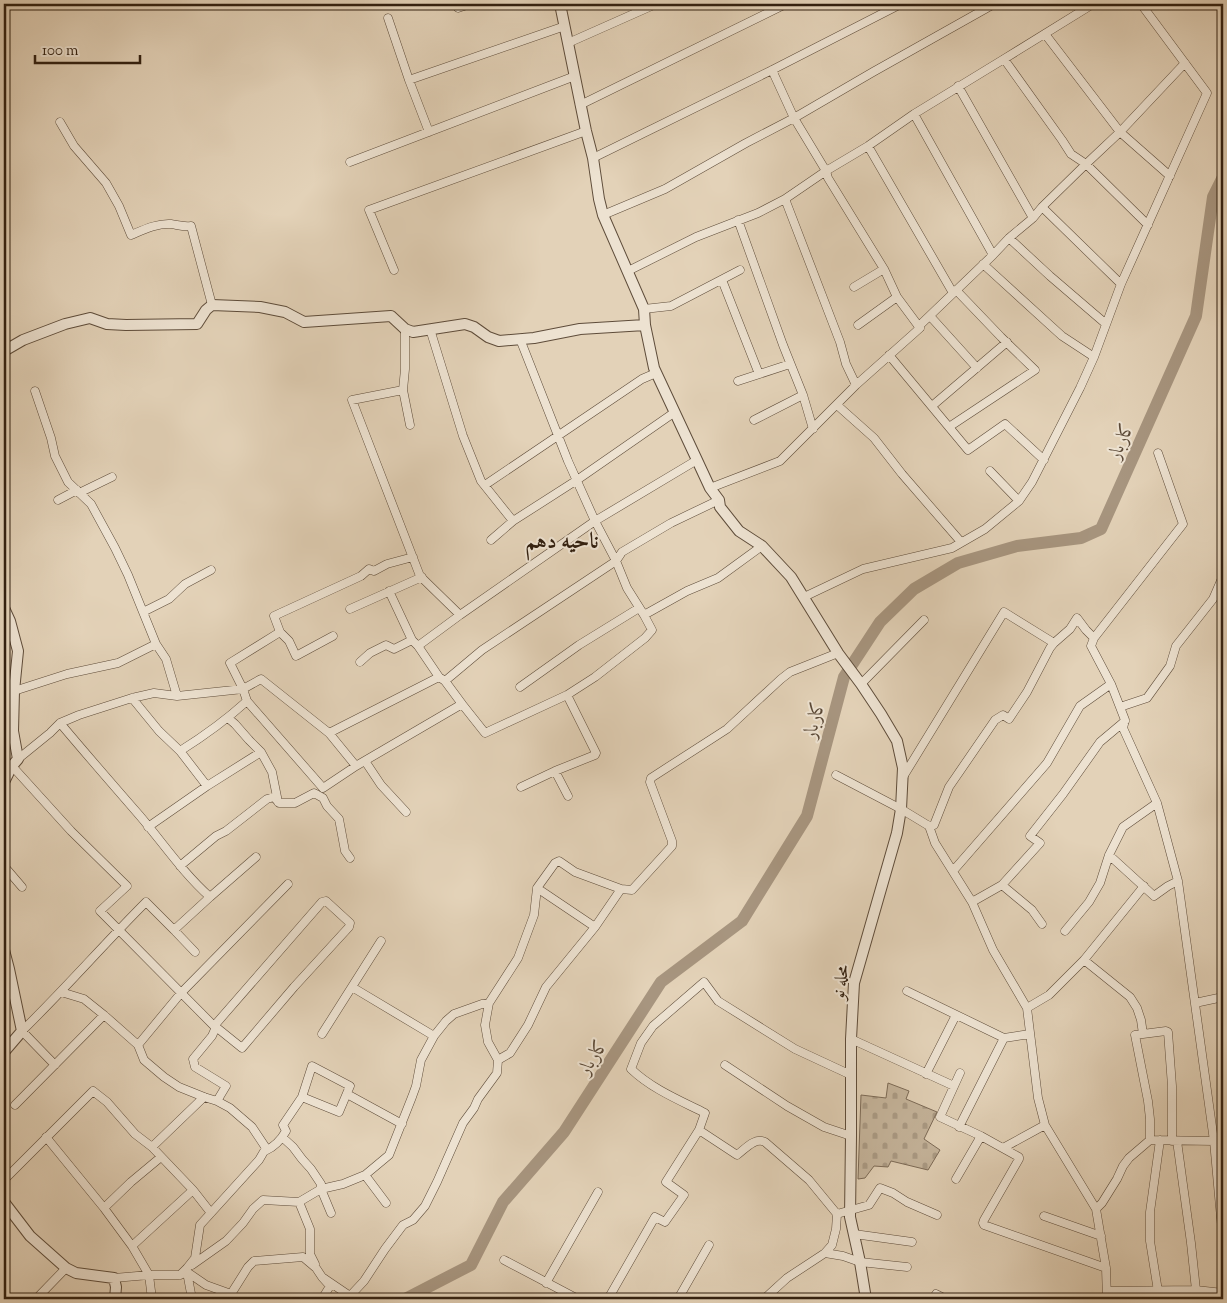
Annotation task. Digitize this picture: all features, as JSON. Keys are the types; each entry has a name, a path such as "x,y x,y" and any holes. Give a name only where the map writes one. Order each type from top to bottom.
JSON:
{"street":[{"path":"458,8 470,4"},
{"name":"محله نو","path":"560,4 580,105 593,158 603,215 644,309 645,325 656,373 696,460 710,488 719,500 720,507 739,531 762,546 791,577 839,654 882,714 897,741 903,768 901,809 897,833 854,983 850,1039 852,1136 850,1211 866,1299"},
{"path":"568,43 656,4"},
{"path":"580,105 786,4"},
{"path":"593,158 901,4"},
{"path":"603,215 665,189 994,4"},
{"path":"628,271 696,238 758,213 785,199 958,86 1093,4"},
{"path":"804,597 863,569 952,548 985,529 1019,501 1032,482 1094,356 1122,284 1208,93 1141,4"},
{"path":"388,18 408,80 429,132"},
{"path":"408,80 565,26"},
{"path":"1045,34 1120,132 1170,176"},
{"path":"1004,59 1071,154 1086,164 1148,225"},
{"path":"710,488 780,461 856,385 920,328 920,325 954,291 1033,218 1120,132 1185,64"},
{"path":"772,70 794,118 826,171 828,178 884,269 897,296 920,328"},
{"path":"350,162 575,76"},
{"path":"958,86 1033,218"},
{"path":"914,114 993,255"},
{"path":"60,122 74,146 106,184 119,206 131,235 156,226 170,224 184,227 191,226 212,305"},
{"path":"394,270 370,210 586,131"},
{"path":"868,146 954,291 1035,370 949,427"},
{"path":"785,199 840,342 846,364 856,385"},
{"path":"1042,207 1122,284"},
{"path":"738,220 803,395 813,429"},
{"path":"1010,238 1050,276 1106,324"},
{"path":"983,264 1062,336 1094,356"},
{"path":"854,287 884,269"},
{"path":"644,309 671,306 740,270"},
{"path":"722,280 759,374"},
{"path":"858,326 897,296"},
{"path":"4,351 23,340 65,324 90,318 107,324 197,324 206,310 212,305 260,307 284,312 304,322 390,316 405,329 413,332 465,324 474,327 488,338 499,341 534,338 580,329 645,325"},
{"path":"930,316 976,368"},
{"path":"405,329 406,369 403,390 410,425"},
{"path":"430,329 463,436 481,480 513,521"},
{"path":"389,591 415,643 485,733 567,695 595,677 652,630 627,588 616,561 595,521 558,436 520,339"},
{"path":"932,406 1007,342"},
{"path":"889,355 968,450 1005,424 1044,460"},
{"path":"738,381 790,364"},
{"path":"485,485 642,379 656,373"},
{"path":"403,390 352,400 420,576 460,614"},
{"path":"34,391 51,438 55,456 68,482 91,504 115,548 156,644 166,659 177,696"},
{"path":"754,420 803,395"},
{"path":"837,405 874,438 902,474 961,542"},
{"path":"491,540 513,521 577,480 675,412"},
{"path":"1158,453 1183,524 1094,638 1091,646 1111,684 1125,720 1123,728 1157,803 1178,881 1214,1142 1223,1240"},
{"path":"360,662 370,653 386,646 394,649 415,643 595,521 696,460"},
{"path":"990,471 1019,501"},
{"path":"58,500 112,477"},
{"path":"330,733 442,679 482,650 616,561 622,552 671,523 719,500"},
{"path":"644,615 687,591 718,578 762,546"},
{"path":"333,636 296,656 289,641 280,632 274,616 361,576 369,568 374,571 387,564 413,557"},
{"path":"143,612 169,599 185,584 211,570"},
{"path":"1120,707 1147,698 1170,666 1176,646 1213,599 1223,576"},
{"path":"350,609 422,577"},
{"path":"4,608 10,621 18,651 14,690 15,763 71,831 127,886 100,911 215,1027 242,1048 349,927 350,923 326,901 322,902 215,1027 212,1036 193,1060 196,1067 226,1086 217,1101"},
{"path":"520,687 579,645 639,608"},
{"path":"902,778 1004,612 1054,643"},
{"path":"928,826 934,825 949,787 995,720 1003,715 1009,719 1054,643 1070,630 1077,618 1094,638"},
{"path":"861,684 924,620"},
{"path":"280,632 230,662 247,701 323,788 356,766 462,704"},
{"path":"14,690 67,674 118,662 156,644"},
{"path":"322,1277 350,1296 364,1281 403,1226 413,1220 424,1206 437,1182 463,1123 497,1073 498,1060 488,1042 485,1025 489,1003 518,958 534,915 537,888 555,863 559,862 575,872 621,889 632,890 672,846 672,841 650,782 651,778 727,729 790,672 839,654"},
{"path":"4,782 15,763 60,723 80,715 154,693 177,696 243,689 261,680 330,733 356,766"},
{"path":"953,871 1047,763 1080,706 1111,684"},
{"path":"520,787 595,755 596,753 567,695"},
{"path":"132,698 159,731 180,751 208,786"},
{"path":"180,751 206,735 247,701"},
{"path":"228,718 261,752 272,772 279,803"},
{"path":"972,902 1002,885 1040,843 1030,836 1100,742 1125,720"},
{"path":"60,723 180,866 210,897"},
{"path":"148,827 261,752"},
{"path":"365,761 381,785 406,812"},
{"path":"555,771 568,796"},
{"path":"836,775 901,809 928,826 935,843 972,902 993,950 1027,1008 1038,1098 1045,1125 1096,1209 1106,1268 1107,1295 1196,1290 1223,1293"},
{"path":"279,803 295,803 314,793 323,798 338,819 345,851 350,858"},
{"path":"180,866 216,836 226,831 267,799 274,797 279,803"},
{"path":"1066,931 1089,902 1100,883 1109,855 1123,827 1157,803"},
{"path":"1109,855 1154,896 1178,881"},
{"path":"174,930 256,857"},
{"path":"4,866 22,886"},
{"path":"138,1045 181,993 288,884"},
{"path":"1002,885 1032,910 1042,924"},
{"path":"1027,1008 1049,995 1084,960 1144,886"},
{"path":"537,888 595,927"},
{"path":"498,1060 510,1052 528,1025 546,987 595,927 621,889"},
{"path":"4,1052 146,902 195,952"},
{"path":"322,1034 382,941"},
{"path":"5,953 22,1031 55,1064"},
{"path":"1084,960 1130,997 1137,1008 1143,1034"},
{"path":"608,1299 655,1217 664,1222 684,1195 666,1182 699,1130 705,1114 666,1094 641,1078 631,1069 641,1043 653,1026 704,982 718,1001 795,1049 851,1075"},
{"path":"352,987 434,1036"},
{"path":"907,991 1004,1038 1030,1034"},
{"path":"61,992 84,1000 104,1016 138,1045 144,1060 164,1077 179,1087 217,1101 230,1108 252,1127 266,1148 265,1151"},
{"path":"1195,1003 1223,997"},
{"path":"4,1202 30,1236 66,1268 76,1273 114,1278 184,1272 226,1241 244,1223 252,1209 263,1200 299,1202 321,1189 343,1184 365,1175 389,1155 416,1086 421,1060 434,1036 454,1014 489,1003"},
{"path":"926,1074 956,1015"},
{"path":"15,1104 104,1016"},
{"path":"1150,1140 1148,1101 1135,1035 1166,1030 1168,1032 1175,1141 1196,1290 1194,1299"},
{"path":"959,1127 1004,1038"},
{"path":"850,1039 954,1086"},
{"path":"725,1065 787,1106 824,1127 852,1136"},
{"path":"184,1272 194,1258 200,1225 265,1151 272,1148 286,1132 284,1125 302,1097 312,1066 350,1086 339,1112 302,1097"},
{"path":"960,1073 940,1117 981,1136 1019,1157 984,1220 984,1225 1106,1268"},
{"path":"4,1180 93,1091 107,1102 135,1134 152,1147 212,1212"},
{"path":"346,1094 402,1124"},
{"path":"152,1147 204,1097"},
{"path":"1002,1148 1045,1125"},
{"path":"699,1130 737,1155 756,1140 760,1139 765,1142 809,1180 837,1214 832,1245 826,1253 787,1278 764,1299"},
{"path":"956,1179 981,1136"},
{"path":"46,1137 104,1208 132,1246 149,1275 152,1299"},
{"path":"282,1137 293,1147 321,1184 321,1189 331,1214"},
{"path":"1096,1209 1102,1203 1126,1162 1150,1140 1214,1142 1223,1147"},
{"path":"1158,1291 1150,1241 1150,1212 1160,1140"},
{"path":"104,1208 161,1157"},
{"path":"365,1175 386,1203"},
{"path":"837,1214 869,1205 880,1188 937,1215"},
{"path":"132,1246 193,1190"},
{"path":"546,1283 598,1192"},
{"path":"299,1202 310,1229 310,1254 316,1268 330,1286 322,1299"},
{"path":"1044,1216 1101,1236"},
{"path":"854,1234 912,1242"},
{"path":"678,1299 709,1245"},
{"path":"826,1253 860,1262 907,1267"},
{"path":"184,1272 206,1285 231,1294 254,1261 303,1257 316,1268"},
{"path":"504,1260 578,1299"},
{"path":"36,1299 66,1268"},
{"path":"184,1272 192,1299"},
{"path":"114,1278 116,1287 115,1299"},
{"path":"933,1299 936,1294 946,1299"}],"green space":[{"path":"888,1083 909,1091 906,1099 937,1112 924,1139 940,1150 928,1170 891,1161 888,1167 874,1166 865,1178 858,1179 861,1095 886,1098"}],"waterway":[{"name":"کاربار","path":"405,1299 471,1265 503,1202 564,1132 661,982 742,921 807,816 844,677 880,622 914,589 958,563 1017,546 1081,538 1101,529 1196,316 1213,197 1223,177"}],"district":[{"name":"ناحیه دهم","path":"562,540"}]}
